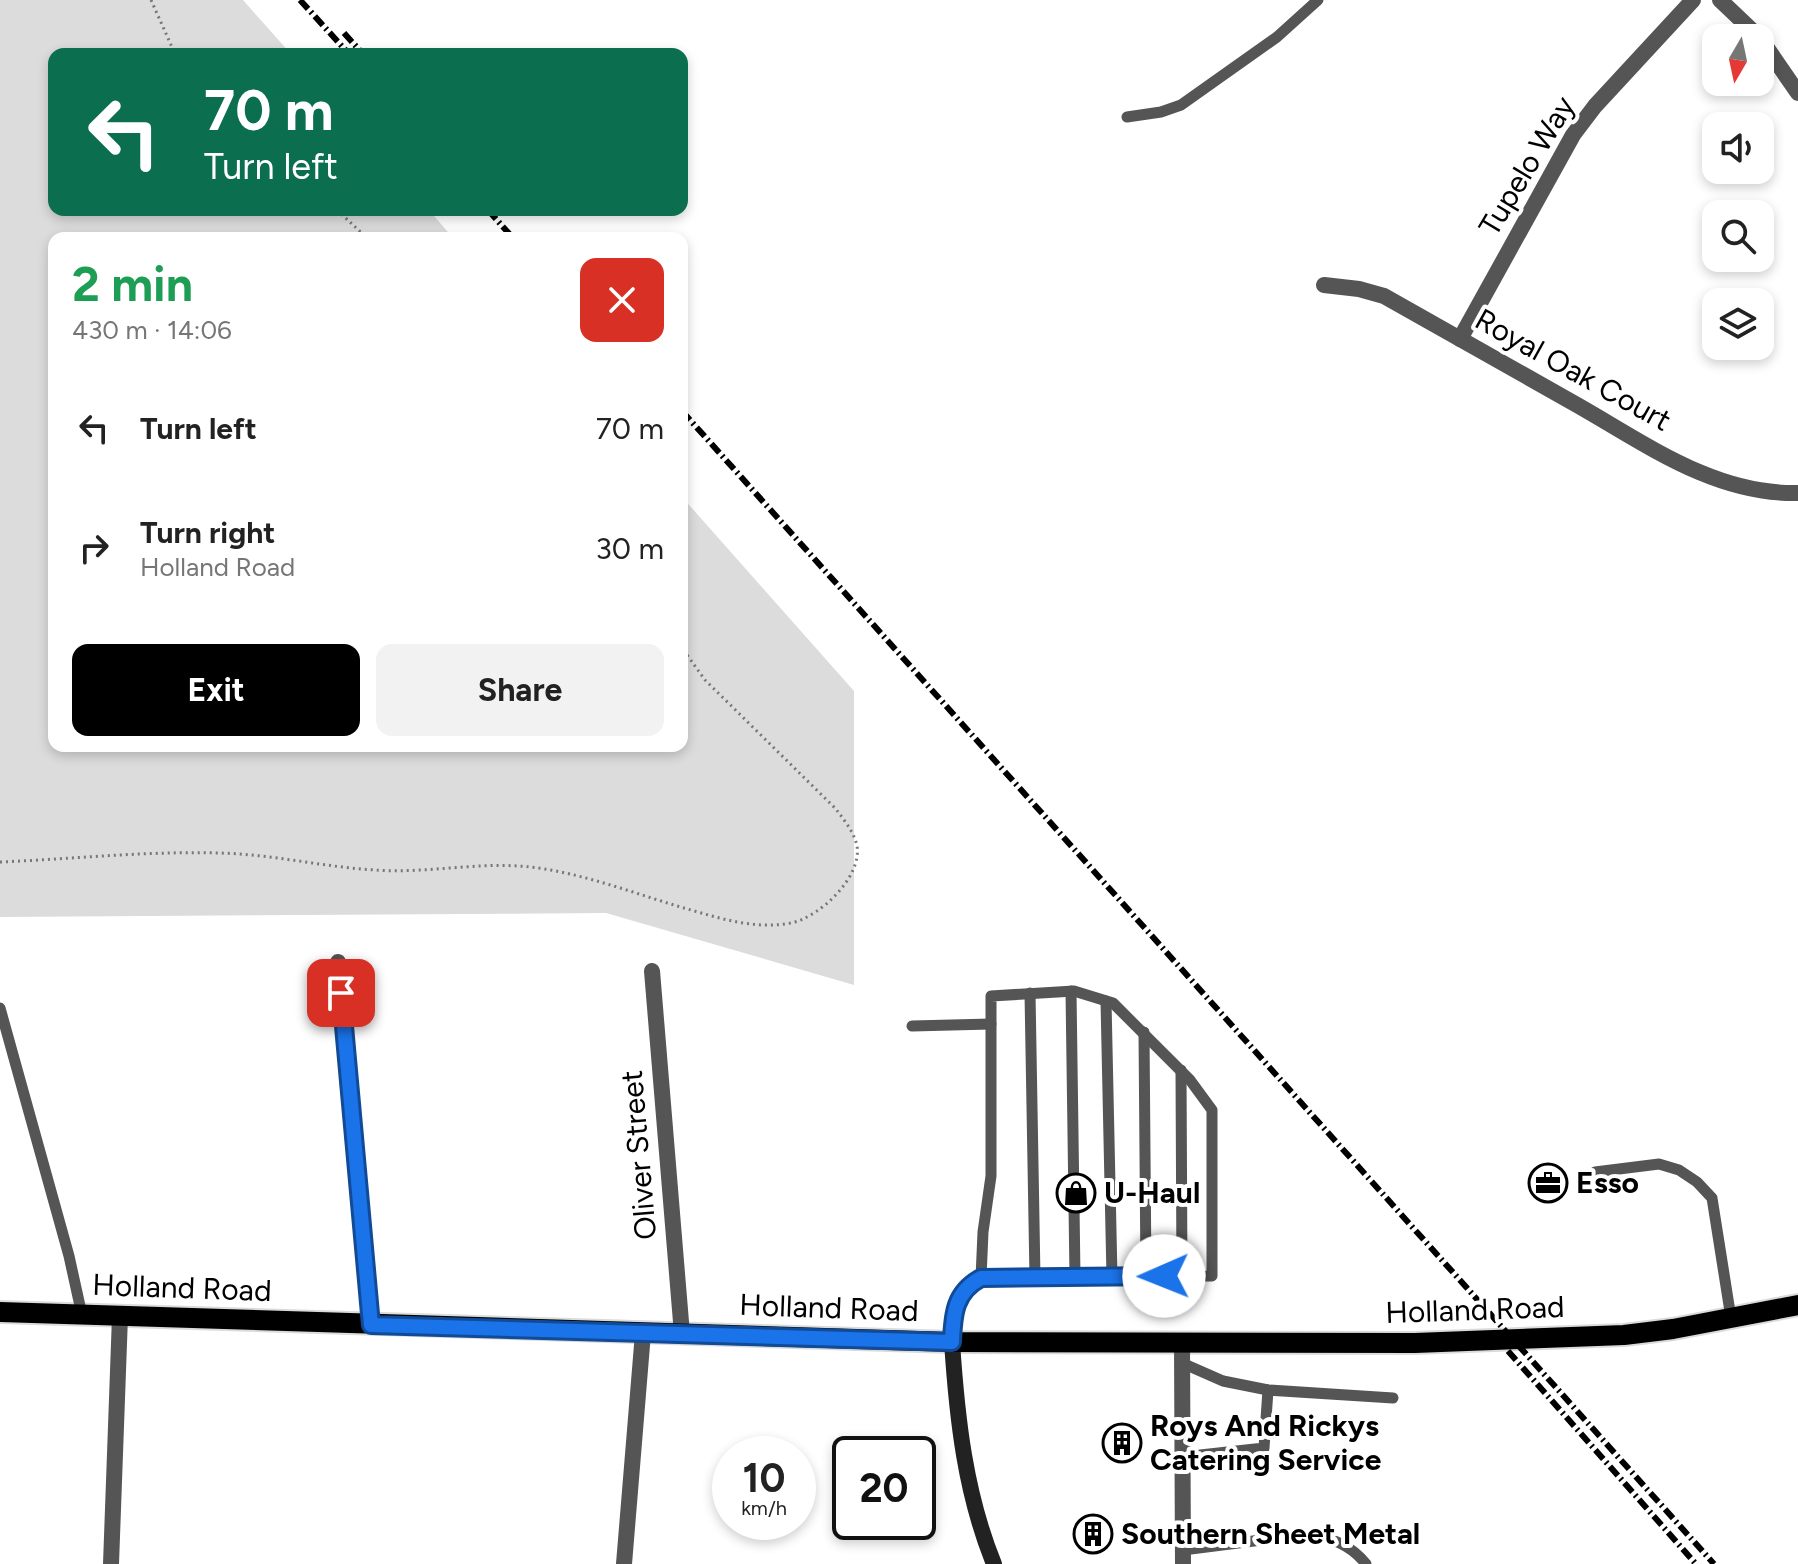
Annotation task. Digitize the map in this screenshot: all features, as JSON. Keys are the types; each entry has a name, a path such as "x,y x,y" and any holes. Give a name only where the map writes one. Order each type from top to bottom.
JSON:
{"main road":[{"name":"Holland Road","path":"0,1312 952,1342 1182,1353 1624,1335 1673,1329 1798,1305"}],"street":[{"name":"Tupelo Way","path":"1460,339 1573,135 1595,106 1693,0"},
{"path":"1720,0 1745,24"},
{"path":"1774,58 1798,93"},
{"name":"Royal Oak Court","path":"1324,285 1384,296 1621,431 1710,477 1748,490 1798,493"},
{"path":"338,962 371,1325"},
{"name":"Oliver Street","path":"652,971 682,1334"},
{"path":"111,1564 120,1316"},
{"path":"624,1564 643,1333"},
{"path":"952,1342 956,1410 965,1464 974,1507 994,1564"},
{"path":"1182,1353 1183,1557"}],"lane":[{"path":"1127,117 1161,112 1181,105 1277,37 1318,0"},
{"path":"1071,991 1075,1277"},
{"path":"952,1342 956,1306 966,1286 981,1278 1212,1276 1212,1110 1181,1070 1113,1003 1071,991 991,996 991,1176 983,1232 981,1278"},
{"path":"1030,993 1035,1278"},
{"path":"1106,1001 1112,1277"},
{"path":"0,1008 69,1256 82,1315"},
{"path":"912,1026 991,1024"},
{"path":"1144,1032 1146,1276"},
{"path":"1181,1070 1182,1276"},
{"path":"1595,1172 1659,1164 1679,1170 1697,1182 1712,1198 1731,1318"},
{"path":"1182,1353 1223,1381 1268,1390 1393,1398"},
{"path":"1182,1457 1264,1448 1268,1390"},
{"path":"1183,1557 1308,1534 1343,1544 1366,1564"}],"path":[{"path":"151,0 172,48"},
{"path":"343,216 361,232"},
{"path":"0,862 218,853 280,856 375,870 537,868 581,877 728,921 755,925 790,923 806,918 835,897 849,876 857,853 851,830 836,809 705,680 688,656"}],"shaded area":[{"path":"0,0 243,0 286,48 48,48 48,216 434,216 448,232 48,232 48,752 688,752 688,504 854,691 854,985 606,913 0,917"}],"railway":[{"path":"300,0 344,48"},
{"path":"344,33 358,48"},
{"path":"493,216 508,232"},
{"path":"688,418 1714,1564"},
{"path":"1508,1351 1696,1564"}],"place":[{"name":"Esso","path":"1548,1183"},
{"name":"U-Haul","path":"1076,1193"},
{"name":"Roys And Rickys Catering Service","path":"1122,1443"},
{"name":"Southern Sheet Metal","path":"1093,1534"}],"route":[{"path":"341,993 371,1325 952,1342 956,1306 966,1286 981,1278 1164,1276"}]}
